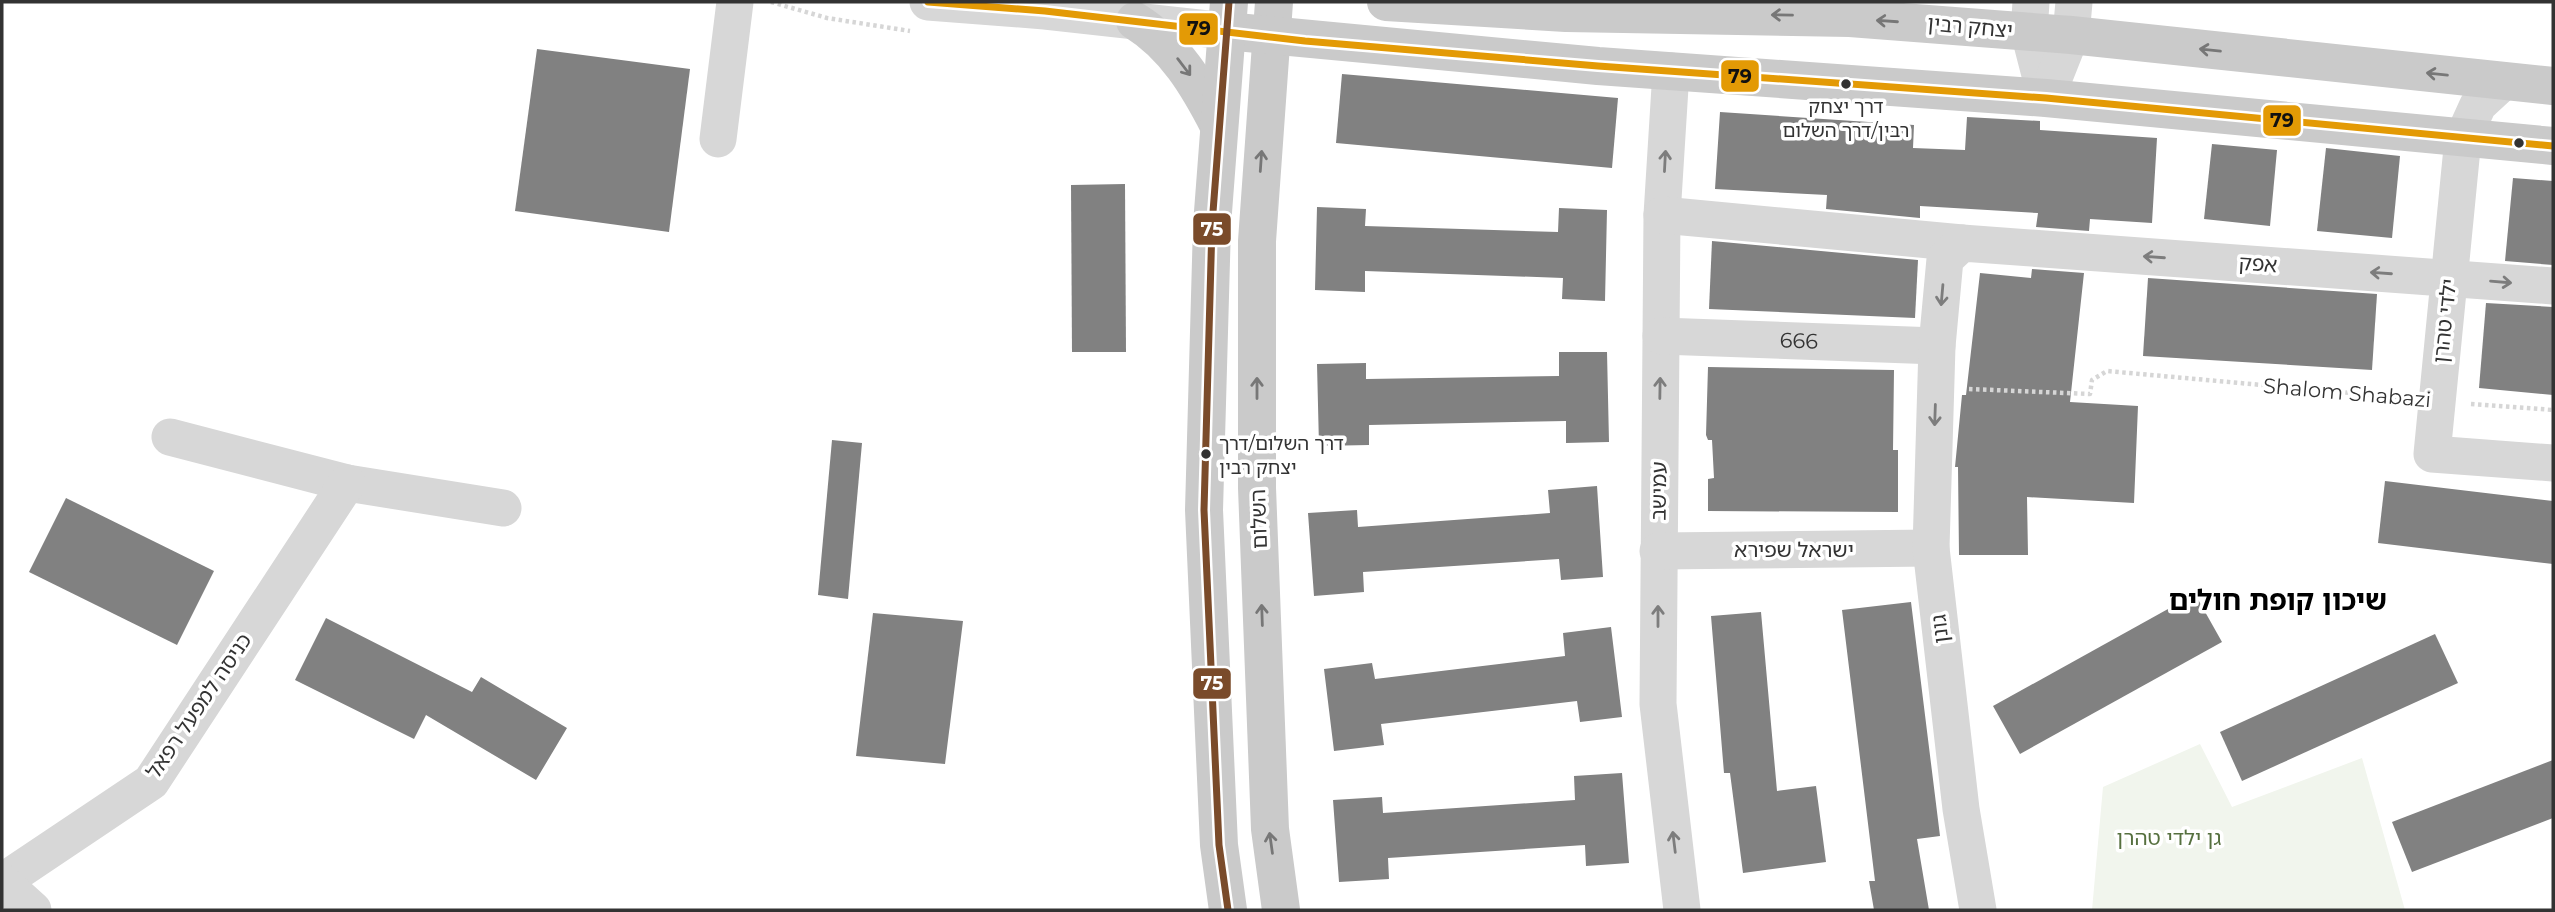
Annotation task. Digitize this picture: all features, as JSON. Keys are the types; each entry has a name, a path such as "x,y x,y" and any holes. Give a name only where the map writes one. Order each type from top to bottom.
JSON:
{"main road":[{"name":"יצחק רבין","path":"1388,2 1601,15 2072,19 2553,86"},
{"path":"1228,910 1219,845 1204,510 1213,225 1228,17 1272,20 1671,71 2046,98 2553,146"},
{"name":"השלום","path":"1272,20 1256,241 1257,488 1270,829 1281,910"},
{"path":"1135,21 1156,35 1179,60 1219,126"}],"street":[{"path":"719,139 735,2"},
{"path":"928,2 1135,21 1228,17"},
{"path":"2030,17 2046,98"},
{"path":"2046,98 2072,19"},
{"name":"עמישב","path":"1671,71 1662,215 1658,704 1682,910"},
{"name":"ילדי טהרן","path":"2504,81 2478,105 2463,138 2432,454 2553,463"},
{"name":"אפק","path":"1662,215 1962,243 2553,286"},
{"path":"1937,346 1945,259 1962,243"},
{"name":"666","path":"1661,336 1937,346"},
{"name":"גונן","path":"1937,346 1931,548 1961,809 1978,910"},
{"path":"170,437 347,483 503,508"},
{"name":"כניסה למפעל רפאל","path":"2,882 151,782 347,483"},
{"name":"ישראל שפירא","path":"1658,551 1931,548"},
{"path":"2,882 33,910"}],"path":[{"name":"Shalom Shabazi","path":"1967,389 2090,394 2092,380 2106,370 2553,410"}],"green space":[{"name":"גן ילדי טהרן","path":"2200,744 2232,807 2362,758 2405,910 2092,910 2103,787"}],"building":[{"path":"537,49 690,69 669,232 515,211"},
{"path":"1342,74 1618,98 1612,168 1336,143"},
{"path":"1720,112 1914,125 1913,148 1965,150 1967,117 2040,121 2040,130 2157,138 2152,223 2090,219 2089,231 2036,227 2038,213 1920,206 1920,218 1826,209 1827,195 1715,189"},
{"path":"2212,144 2277,150 2270,226 2204,219"},
{"path":"2326,148 2400,156 2392,238 2317,231"},
{"path":"2513,178 2553,181 2553,265 2505,261"},
{"path":"1125,184 1126,352 1072,352 1071,185"},
{"path":"1317,207 1366,209 1365,226 1558,232 1559,208 1607,210 1605,301 1562,299 1563,278 1365,271 1365,292 1315,290"},
{"path":"1712,241 1918,260 1915,318 1709,309"},
{"path":"2032,269 2084,273 2070,402 2138,406 2134,503 2027,497 2028,555 1959,555 1958,467 1955,467 1962,395 1966,395 1980,273 2031,278"},
{"path":"2148,278 2377,294 2372,370 2143,356"},
{"path":"2486,303 2553,307 2553,395 2479,388"},
{"path":"1559,352 1607,352 1609,442 1566,443 1566,421 1369,425 1369,445 1319,446 1317,364 1366,363 1366,379 1559,376"},
{"path":"1708,367 1894,370 1893,450 1898,450 1898,512 1708,511 1708,479 1714,478 1712,440 1708,440 1706,435"},
{"path":"832,440 862,443 848,599 818,595"},
{"path":"2385,481 2553,501 2553,564 2378,543"},
{"path":"1597,486 1603,577 1561,580 1559,559 1363,572 1364,592 1314,596 1308,513 1357,510 1358,527 1550,513 1548,490"},
{"path":"66,498 214,571 177,645 29,572"},
{"path":"2195,594 2222,642 2020,754 1993,706"},
{"path":"1911,602 1940,836 1917,839 1929,910 1874,910 1869,881 1875,881 1842,610"},
{"path":"1761,612 1777,791 1816,786 1826,862 1743,873 1730,773 1724,773 1711,616"},
{"path":"873,613 963,621 945,764 856,756"},
{"path":"326,618 472,692 481,677 567,728 536,780 426,715 414,739 295,680"},
{"path":"1611,627 1622,717 1580,722 1577,701 1381,724 1384,745 1334,751 1324,669 1372,663 1375,679 1565,656 1563,633"},
{"path":"2435,634 2458,683 2242,781 2220,732"},
{"path":"2553,760 2553,818 2412,872 2392,822"},
{"path":"1622,773 1629,863 1586,866 1585,845 1388,858 1389,879 1339,882 1333,800 1382,797 1383,813 1575,800 1574,776"}],"transit line":[{"name":"79","path":"928,2 1045,11 1305,41 1598,66 2046,98 2553,146"},
{"name":"75","path":"1228,910 1219,845 1204,510 1212,225 1229,2"}],"place":[{"name":"דרך יצחק רבין/דרך השלום","path":"1846,84"},
{"name":"דרך השלום/דרך יצחק רבין","path":"1206,454"}],"district":[{"name":"שיכון קופת חולים","path":"2278,600"}]}
